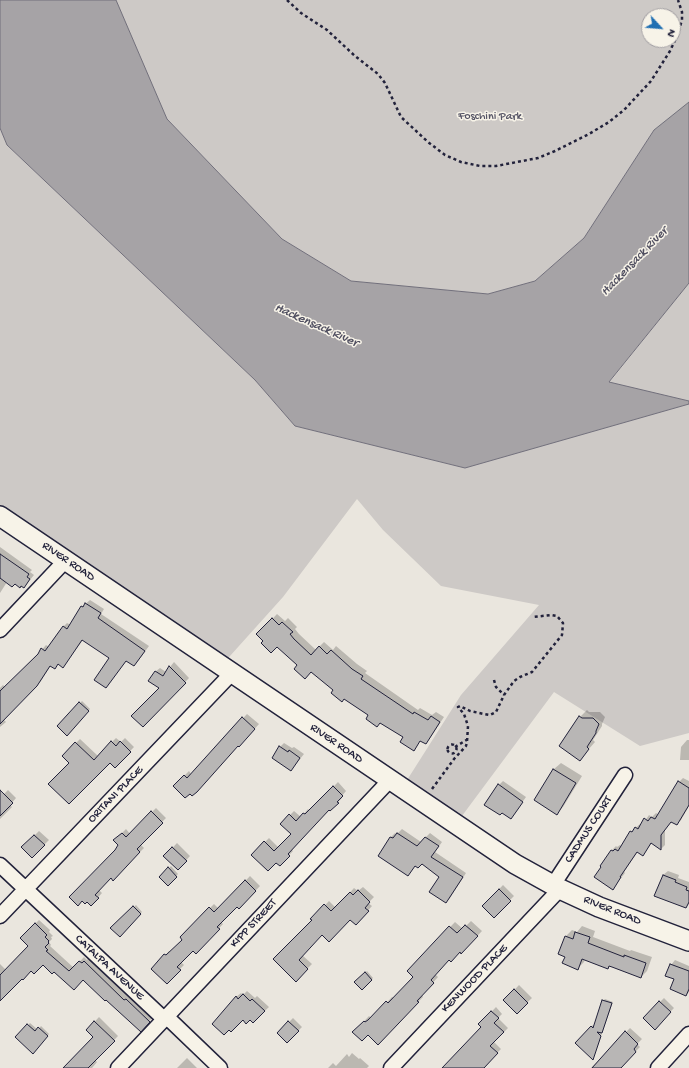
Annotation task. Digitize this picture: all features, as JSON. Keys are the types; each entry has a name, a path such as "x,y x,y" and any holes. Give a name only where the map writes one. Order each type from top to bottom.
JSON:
{"main road":[{"name":"RIVER ROAD","path":"0,516 515,864 556,887 599,907 689,941"}],"street":[{"path":"0,630 65,561"},
{"name":"ORITANI PLACE","path":"0,916 232,673"},
{"name":"CADMUS COURT","path":"556,887 625,775"},
{"name":"KIPP STREET","path":"118,1068 390,780"},
{"name":"CATALPA AVENUE","path":"0,865 164,1019 170,1020 220,1068"},
{"name":"KENWOOD PLACE","path":"390,1068 556,887"},
{"path":"658,1068 689,1034"}],"path":[{"path":"287,0 301,13 327,30 355,56 378,74 385,83 401,117 428,142 445,154 461,162 480,166 496,166 538,158 555,151 589,134 609,122 624,110 650,81 670,51 682,20 682,12 678,0"},
{"path":"423,802 456,756 466,746 469,730 464,714 458,707 460,706 470,711 484,714 493,714 498,710 504,695 514,681 535,669 562,635 563,623 557,616 551,615 533,617"},
{"path":"494,680 496,687 504,695"},
{"path":"454,753 456,747 468,738"},
{"path":"456,747 450,744 447,749 449,753 454,753 456,756"}],"green space":[{"name":"Foschini Park","path":"116,0 689,0 689,102 654,130 584,238 535,281 488,294 351,281 282,239 167,119"},
{"path":"0,128 7,145 255,380 295,426 465,468 689,404 689,733 640,746 554,692 456,824 402,788 461,695 539,605 441,586 383,530 357,499 283,597 221,666 0,516"},
{"path":"689,283 689,401 609,383"}],"water":[{"name":"Hackensack River","path":"0,0 116,0 167,119 282,239 351,281 488,294 535,281 584,238 654,130 689,102 689,283 609,382 689,401 689,404 465,468 295,426 255,380 7,145 0,128"}],"building":[{"path":"0,554 29,574 27,577 30,579 24,588 21,586 20,588 15,584 12,587 0,578"},
{"path":"85,603 101,613 98,618 145,651 134,666 126,661 106,688 94,680 109,658 82,640 63,668 58,664 55,669 50,666 37,686 0,724 0,691 38,654 41,648 45,651 63,626 67,629 81,606 83,607"},
{"path":"272,618 279,625 282,622 293,632 290,634 311,655 319,646 327,654 331,650 352,669 363,676 361,679 413,714 414,712 428,720 431,716 440,722 426,744 420,741 414,751 400,742 403,737 380,723 377,727 366,719 368,715 344,699 342,702 331,693 333,690 311,672 305,679 294,669 297,665 277,647 271,653 261,643 263,641 256,634"},
{"path":"169,666 186,683 143,727 131,716 159,688 148,681 155,671 163,676"},
{"path":"79,702 89,711 67,736 57,726"},
{"path":"579,716 582,718 593,718 599,724 596,733 587,747 589,749 580,761 559,746"},
{"path":"242,717 255,729 197,792 192,796 190,794 185,798 173,786 184,775 187,778"},
{"path":"111,741 116,746 120,741 131,752 115,768 110,763 69,804 48,784 69,763 62,756 75,742 94,760"},
{"path":"279,746 288,752 289,750 300,758 291,771 272,758"},
{"path":"553,769 576,783 557,815 534,800"},
{"path":"678,781 689,788 689,805 677,825 671,822 661,835 661,850 651,843 643,856 637,852 613,890 594,877 611,850 613,851 615,849 618,851 630,831 632,832 635,827 638,829 644,818 648,821 651,817 655,819"},
{"path":"498,784 523,802 511,819 502,813 500,815 484,805"},
{"path":"333,786 343,796 337,802 339,803 330,811 329,810 288,854 290,856 280,866 276,863 268,871 251,855 264,841 274,851 291,834 280,824 289,814 296,821"},
{"path":"0,790 13,803 0,816"},
{"path":"151,811 163,823 137,849 140,852 113,881 111,878 95,895 99,898 91,906 87,902 85,904 82,901 78,906 69,897 115,850 118,845 113,840 122,833 126,837"},
{"path":"397,833 417,846 425,837 439,846 431,857 463,877 446,903 429,892 439,877 422,864 418,868 415,866 408,876 378,856 390,837 393,838"},
{"path":"34,835 45,845 32,858 21,847"},
{"path":"172,847 187,861 178,870 163,856"},
{"path":"168,867 177,877 168,886 159,877"},
{"path":"663,875 676,880 675,882 687,887 686,890 689,891 689,902 686,908 654,896"},
{"path":"245,880 256,891 239,909 237,907 217,927 220,929 196,954 193,951 177,967 181,970 167,984 151,969 164,954 166,955 182,940 180,937 209,907 214,912"},
{"path":"499,889 511,901 494,918 482,906"},
{"path":"358,890 370,902 365,908 369,911 356,925 350,920 329,942 322,935 299,960 308,969 296,982 273,959 312,920 310,919 324,904 331,911 350,892 353,895"},
{"path":"133,906 141,914 120,937 110,928"},
{"path":"35,923 47,935 45,937 49,943 45,947 48,950 46,951 69,971 79,961 82,963 84,961 124,1000 126,999 150,1022 141,1032 83,980 74,990 54,972 52,974 43,965 34,974 31,971 0,1001 0,975 28,946 20,938"},
{"path":"465,925 478,936 461,954 460,952 451,962 449,960 431,980 434,983 417,1001 419,1002 378,1045 368,1035 362,1041 352,1032 364,1021 365,1022 368,1020 386,1001 388,1003 413,977 407,971 449,926 457,933"},
{"path":"575,932 590,937 588,943 624,957 624,955 646,963 641,978 609,966 608,969 582,959 578,970 562,963 565,957 558,954 565,936 573,939"},
{"path":"670,964 689,971 689,989 686,996 670,989 674,979 665,976"},
{"path":"365,972 372,980 362,990 354,982"},
{"path":"514,989 528,1003 517,1014 503,1000"},
{"path":"243,994 250,1001 252,999 265,1011 253,1023 250,1020 246,1024 243,1020 231,1032 229,1030 224,1035 212,1024 236,996 238,999"},
{"path":"602,1000 612,1003 602,1033 597,1032 601,1036 593,1060 575,1043 591,1026 593,1028"},
{"path":"659,1001 671,1012 655,1030 643,1018"},
{"path":"491,1011 499,1018 494,1023 504,1032 490,1046 498,1053 484,1068 442,1068 481,1027 478,1024"},
{"path":"94,1021 115,1041 88,1068 63,1068 93,1037 86,1030"},
{"path":"288,1021 299,1031 287,1043 277,1033"},
{"path":"27,1024 35,1031 38,1027 48,1036 33,1054 15,1037"},
{"path":"625,1031 638,1044 634,1049 636,1052 621,1068 592,1068"}]}
